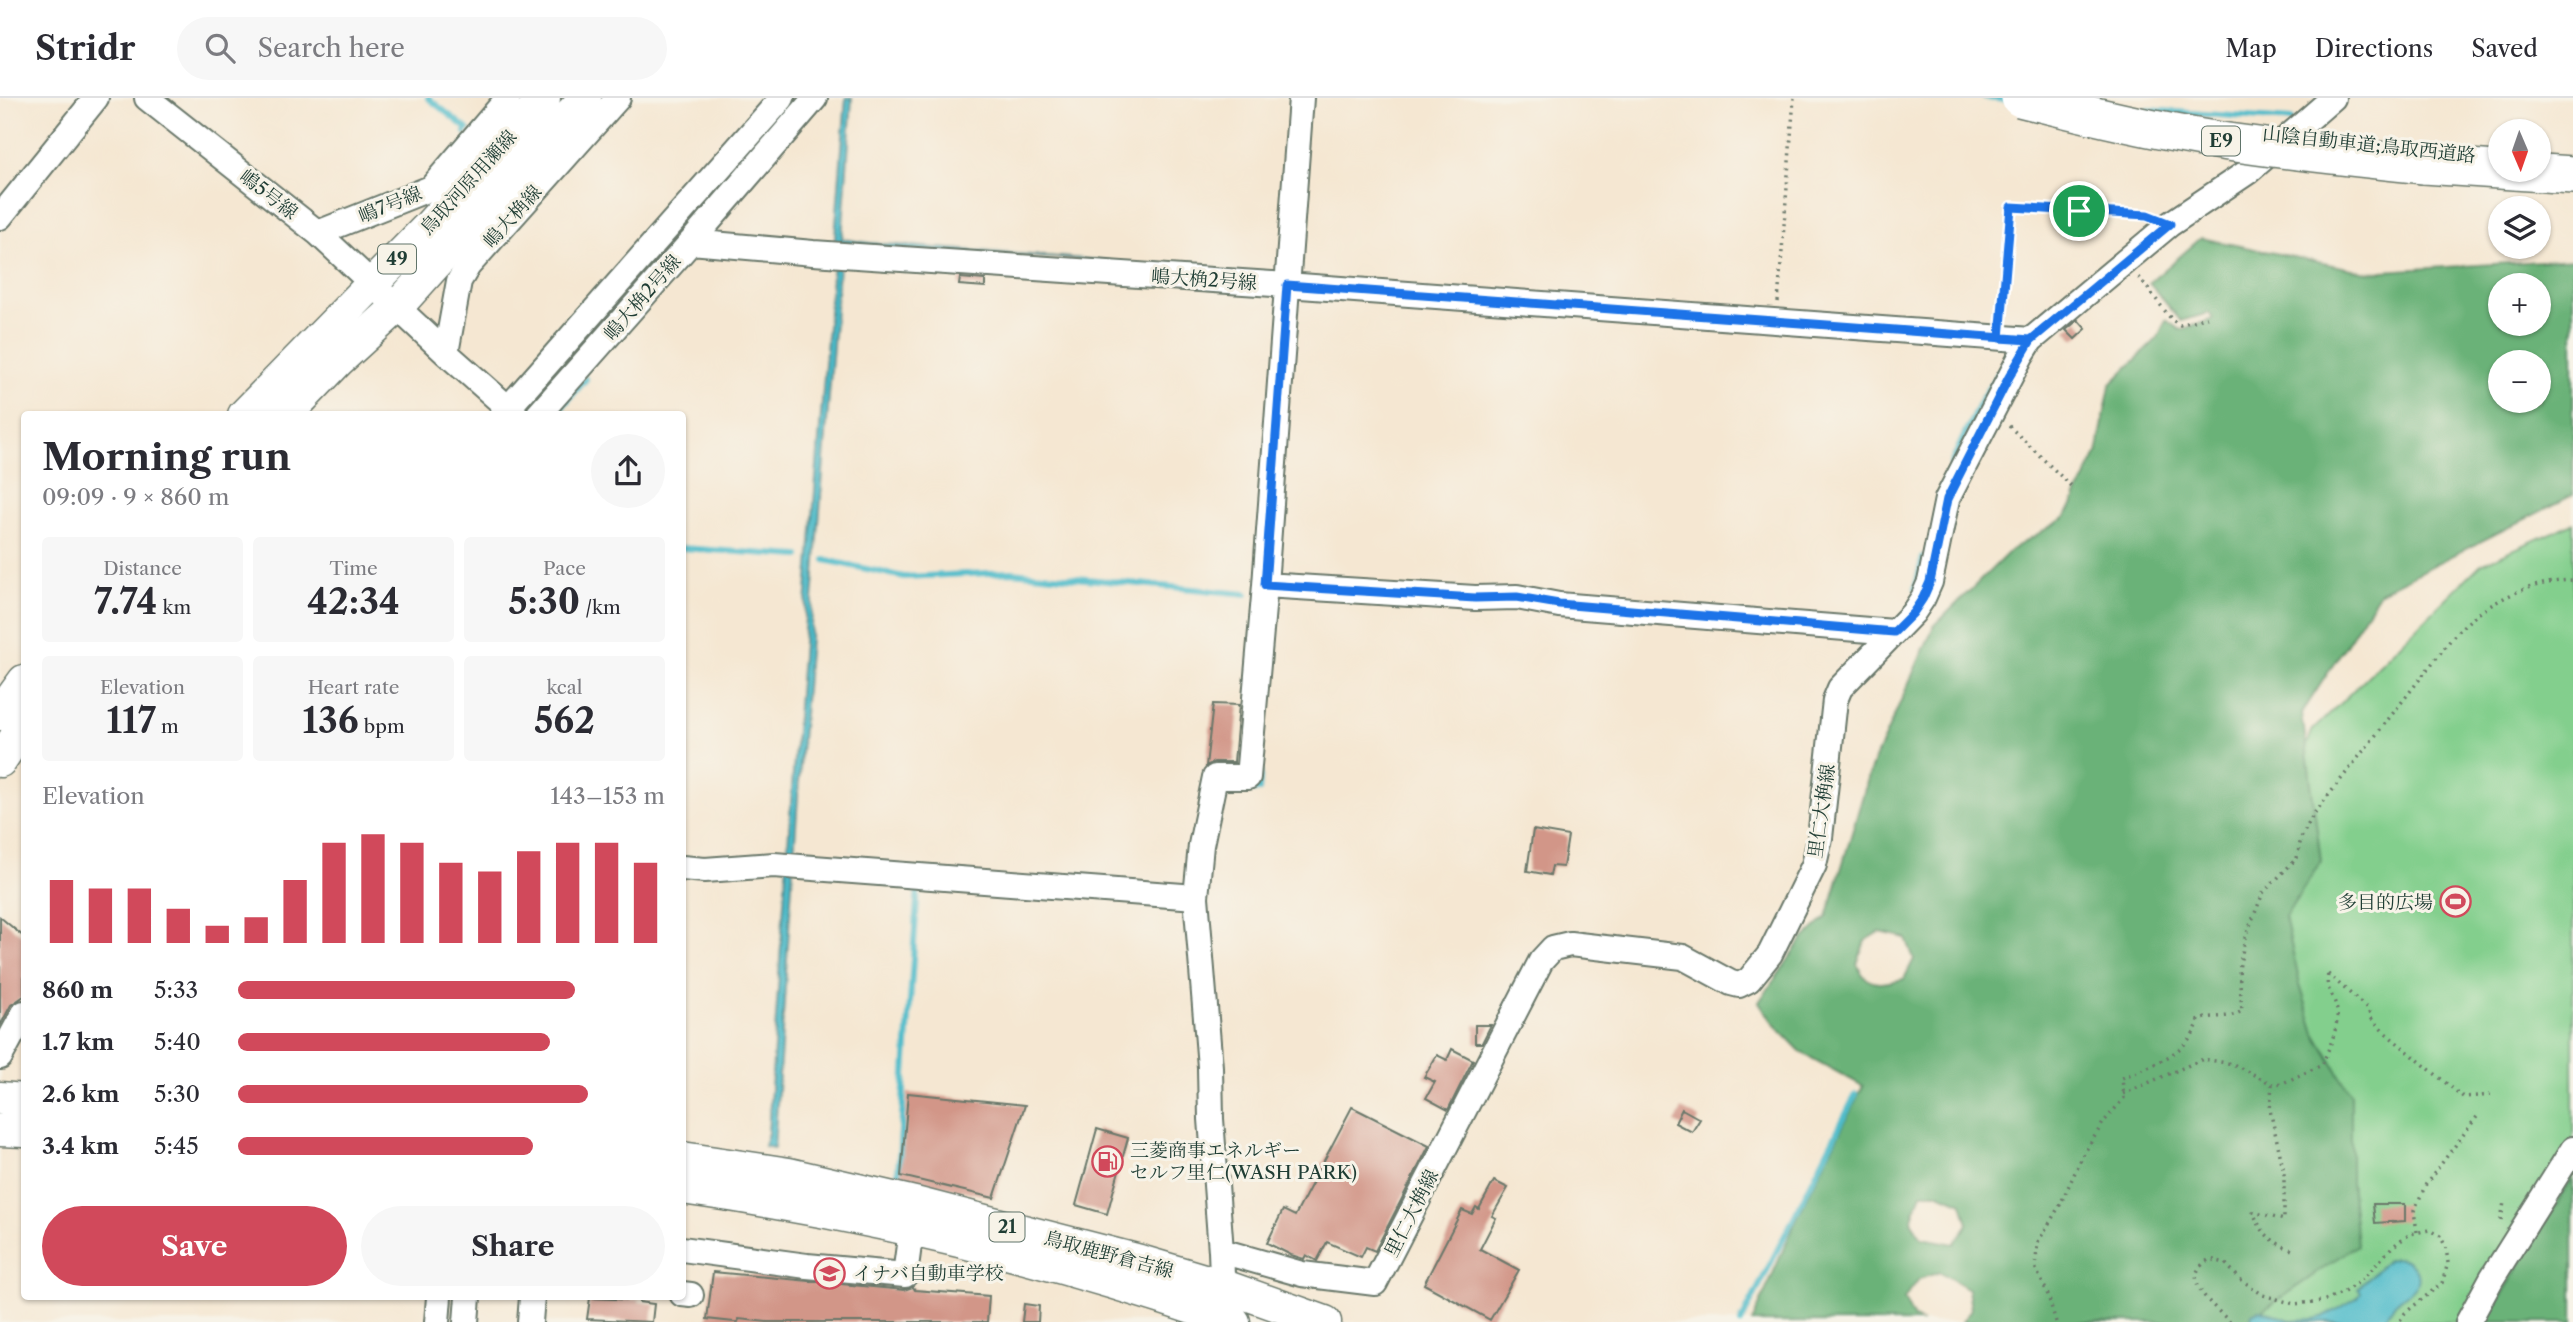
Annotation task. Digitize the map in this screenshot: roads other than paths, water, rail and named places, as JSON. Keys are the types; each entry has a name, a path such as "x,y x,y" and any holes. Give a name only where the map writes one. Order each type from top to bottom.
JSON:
{"highway":[{"name":"山陰自動車道;鳥取西道路","path":"2020,98 2200,138 2309,153 2425,159 2488,157"},
{"name":"山陰自動車道;鳥取西道路","path":"2073,98 2202,125 2425,159 2573,175"},
{"path":"2552,160 2573,161"}],"main road":[{"name":"鳥取河原用瀬線","path":"290,411 338,360 385,296 544,98"},
{"name":"鳥取河原用瀬線","path":"249,411 385,296 585,98"},
{"path":"0,714 21,685"},
{"path":"0,761 21,730"},
{"path":"0,1130 21,1131"},
{"name":"鳥取鹿野倉吉線","path":"686,1159 789,1174 915,1203 1140,1261 1224,1286 1325,1322"},
{"name":"鳥取鹿野倉吉線","path":"686,1189 752,1197 964,1241 1144,1290 1226,1320"}],"street":[{"path":"0,217 96,98"},
{"name":"嶋5号線","path":"147,98 318,233 385,296"},
{"name":"嶋7号線","path":"318,233 431,188 508,98"},
{"name":"嶋大桷線","path":"446,353 459,281 468,265 618,98"},
{"path":"510,411 782,98"},
{"path":"691,242 815,98"},
{"path":"1226,1320 1196,897 1201,845 1215,777 1248,776 1301,98"},
{"name":"里仁大桷線","path":"1221,1251 1302,1274 1375,1283 1541,961 1553,948 1570,944 1683,957 1731,983 1739,985 1749,979 1770,954 1814,865 1820,838 1835,700 1840,688 1913,613 1923,598 1930,582 1947,499 1992,409 2031,340 2170,224 2249,171 2333,98"},
{"name":"嶋大桷2号線","path":"542,411 691,242 2031,340"},
{"path":"385,296 508,411"},
{"path":"1265,585 1475,598 1517,597 1559,604 1894,632"},
{"path":"686,868 705,870 774,865 1196,897"},
{"path":"0,1057 21,1018"},
{"path":"2468,1322 2492,1278 2573,1149"},
{"path":"686,1250 807,1266 905,1275 911,1230"},
{"path":"437,1322 439,1300"},
{"path":"530,1322 532,1300"}],"water":[{"path":"846,98 852,98 842,239 1111,261 867,248 841,243 801,752 774,1148 764,1146 768,1133 795,745"},
{"path":"2395,1258 2410,1263 2418,1279 2413,1288 2392,1307 2384,1322 2251,1322 2252,1314 2258,1311 2290,1320 2326,1316 2358,1297 2361,1292 2358,1288 2387,1260"}],"waterway":[{"path":"428,98 467,129 465,132"},
{"path":"1985,98 2009,100"},
{"path":"2146,110 2291,120"},
{"path":"1951,464 1981,400 2003,366"},
{"path":"558,411 586,379"},
{"path":"686,548 799,556"},
{"path":"1915,588 1923,558"},
{"path":"825,560 904,577 1011,572 1246,594"},
{"path":"1235,789 1259,790 1260,772"},
{"path":"898,1175 918,886"},
{"path":"1741,1322 1856,1094"}],"place":[{"name":"多目的広場","path":"2456,902"},
{"name":"三菱商事エネルギー セルフ里仁(WASH PARK)","path":"1107,1161"},
{"name":"イナバ自動車学校","path":"830,1273"}]}
